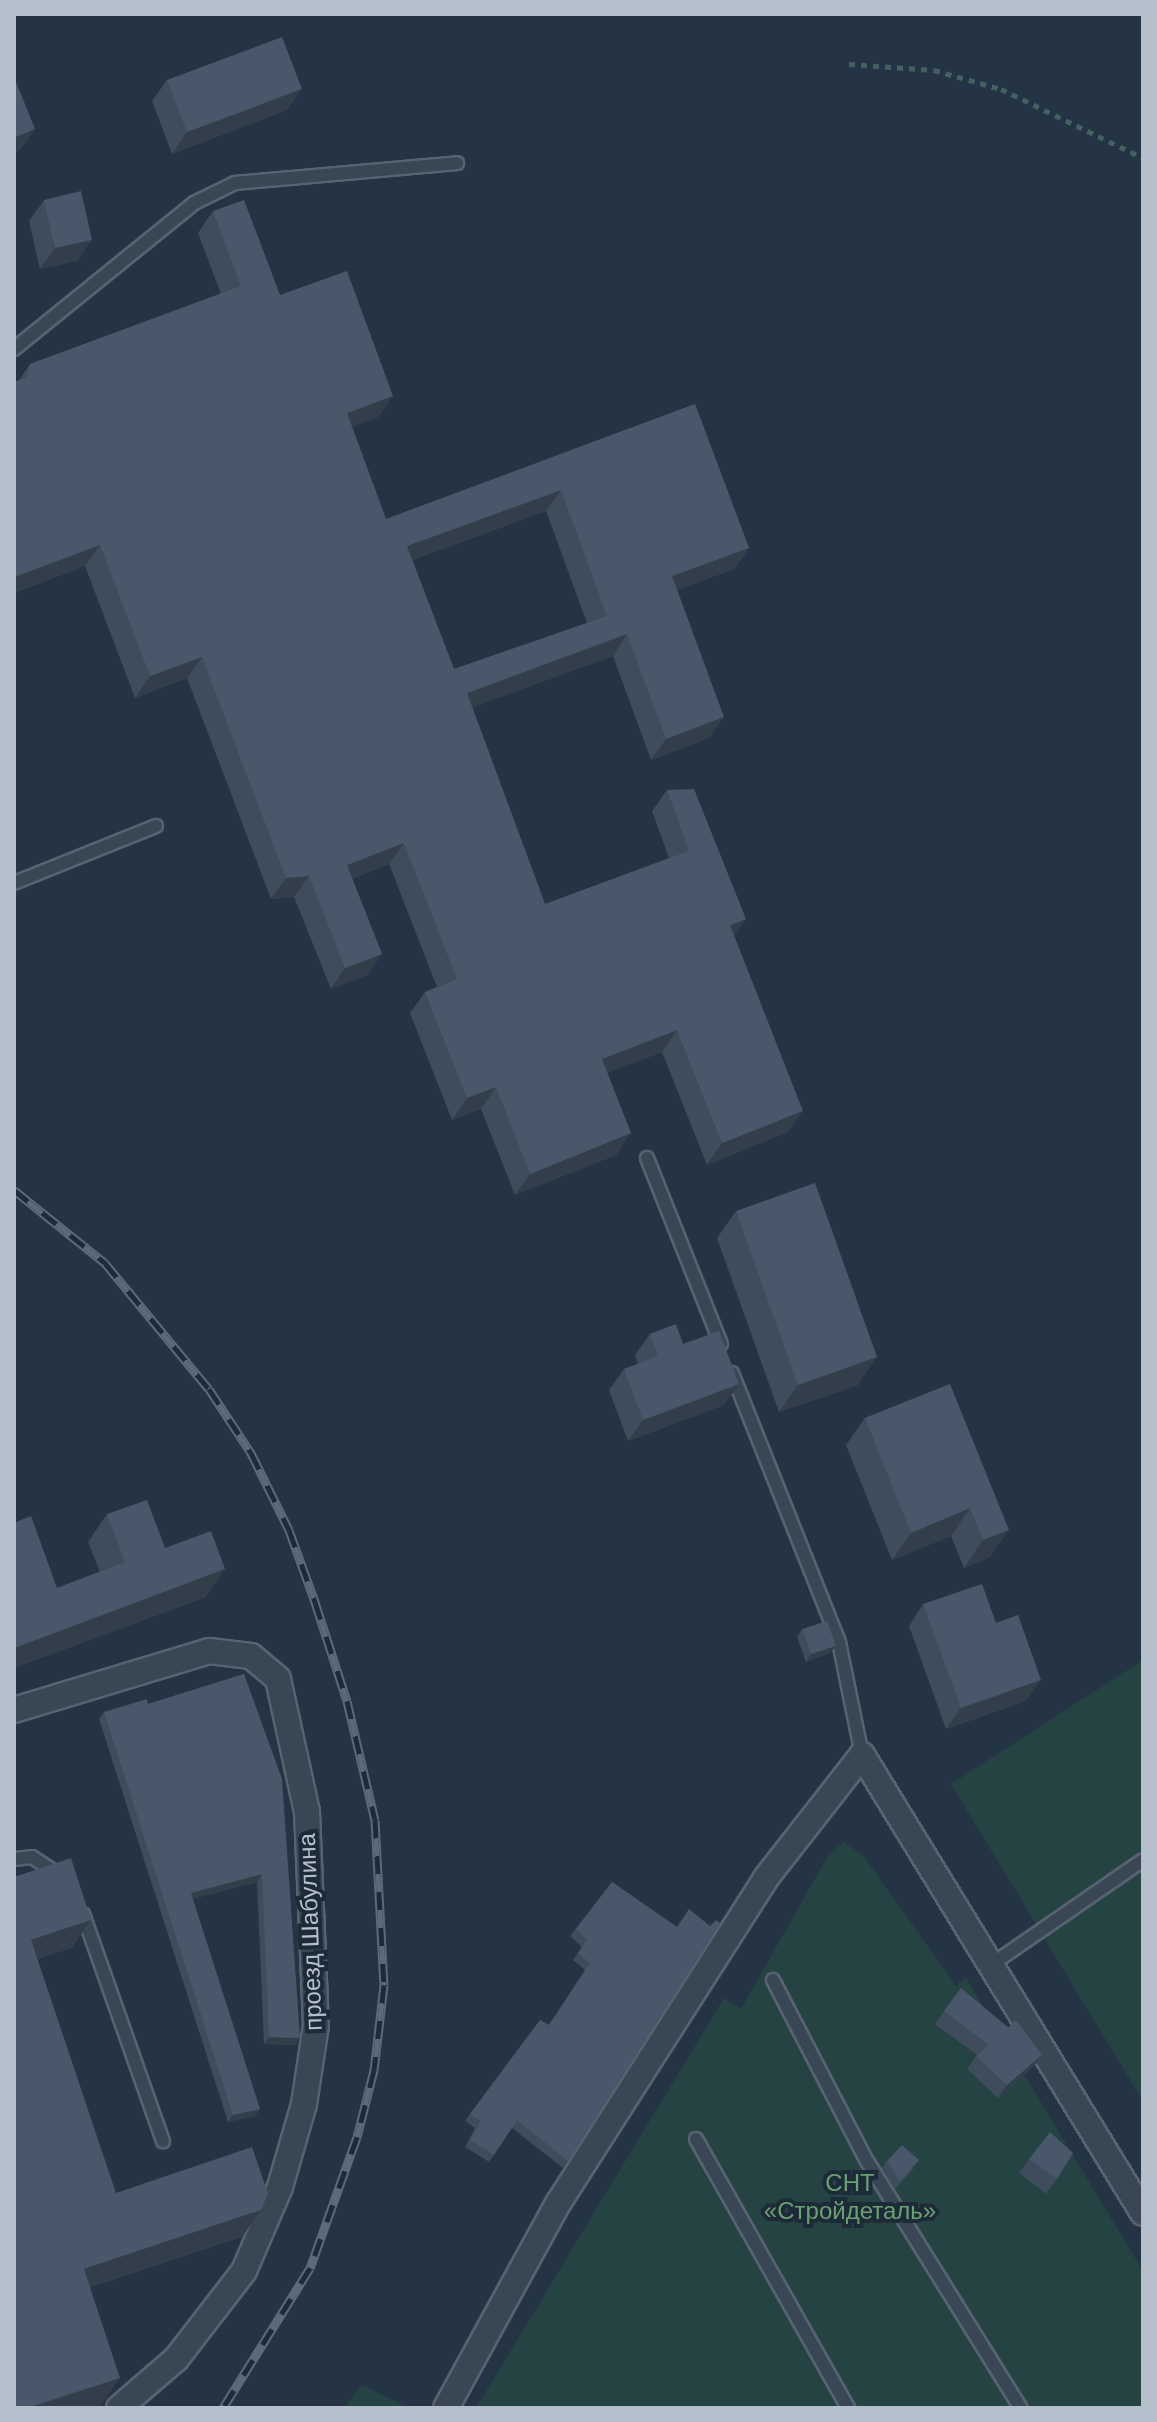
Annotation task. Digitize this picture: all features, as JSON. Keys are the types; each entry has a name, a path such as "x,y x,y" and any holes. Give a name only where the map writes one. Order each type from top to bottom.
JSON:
{"street":[{"name":"проезд Шабулина","path":"14,1710 209,1651 251,1656 278,1679 307,1812 316,2025 304,2104 280,2187 244,2271 176,2359 119,2408"},
{"path":"446,2408 559,2202 645,2067 766,1878 862,1755 1143,2213"}],"lane":[{"path":"14,349 194,203 235,183 457,163"},
{"path":"14,883 156,826"},
{"path":"647,1158 839,1642 862,1755"},
{"path":"14,1859 32,1857 72,1883"},
{"path":"991,1965 1143,1860"},
{"path":"77,1897 163,2141"},
{"path":"773,1980 867,2161 1021,2408"},
{"path":"696,2139 848,2408"}],"path":[{"path":"849,64 934,70 1001,89 1143,158"}],"green space":[{"path":"1143,1660 1143,2101 951,1784"},
{"name":"СНТ «Стройдеталь»","path":"844,1842 864,1857 956,1986 966,1978 1143,2271 1143,2408 476,2408 724,1998 741,2009 829,1854"},
{"path":"362,2385 409,2408 344,2408"}],"building":[{"path":"282,37 302,89 187,132 167,80"},
{"path":"14,77 35,129 14,138"},
{"path":"81,191 92,240 55,248 44,200"},
{"path":"244,200 280,295 347,271 393,396 347,413 386,519 695,404 749,548 672,576 724,717 666,739 627,634 467,693 545,904 689,851 667,790 694,789 746,919 730,925 803,1111 722,1143 677,1030 602,1059 631,1133 530,1174 496,1087 467,1098 425,992 457,979 404,843 347,865 382,954 345,968 309,876 286,878 202,657 150,676 100,545 14,577 14,382 26,378 30,364 241,286 213,211","holes":["561,490 607,616 454,669 407,546"]},
{"path":"815,1183 877,1357 798,1385 736,1211"},
{"path":"676,1324 683,1344 719,1331 739,1384 643,1420 624,1369 658,1356 650,1334"},
{"path":"950,1384 1009,1530 983,1540 970,1508 911,1533 865,1418"},
{"path":"147,1500 165,1548 211,1531 225,1569 14,1648 14,1523 31,1516 57,1588 125,1562 107,1514"},
{"path":"982,1584 996,1623 1018,1615 1041,1680 961,1708 923,1604"},
{"path":"827,1621 836,1646 811,1654 802,1629"},
{"path":"244,1674 282,1779 300,2038 269,2037 262,1874 191,1893 260,2109 233,2115 104,1712 147,1699 148,1704"},
{"path":"71,1858 91,1920 31,1940 116,2193 252,2147 268,2194 261,2210 84,2269 120,2378 28,2408 14,2408 14,1877"},
{"path":"612,1882 677,1927 689,1909 710,1926 716,1920 720,1923 568,2161 517,2120 494,2155 470,2140 481,2121 470,2114 540,2020 549,2025 590,1963 578,1953 587,1940 576,1929"},
{"path":"961,1988 1008,2028 1016,2020 1042,2055 1007,2085 976,2056 989,2045 944,2011"},
{"path":"1050,2132 1073,2153 1057,2179 1029,2159"},
{"path":"902,2145 919,2160 900,2181 887,2161"}],"railway":[{"path":"14,1190 105,1263 209,1389 251,1453 289,1530 315,1602 347,1701 375,1820 384,1985 374,2070 357,2137 310,2268 223,2408"}]}
